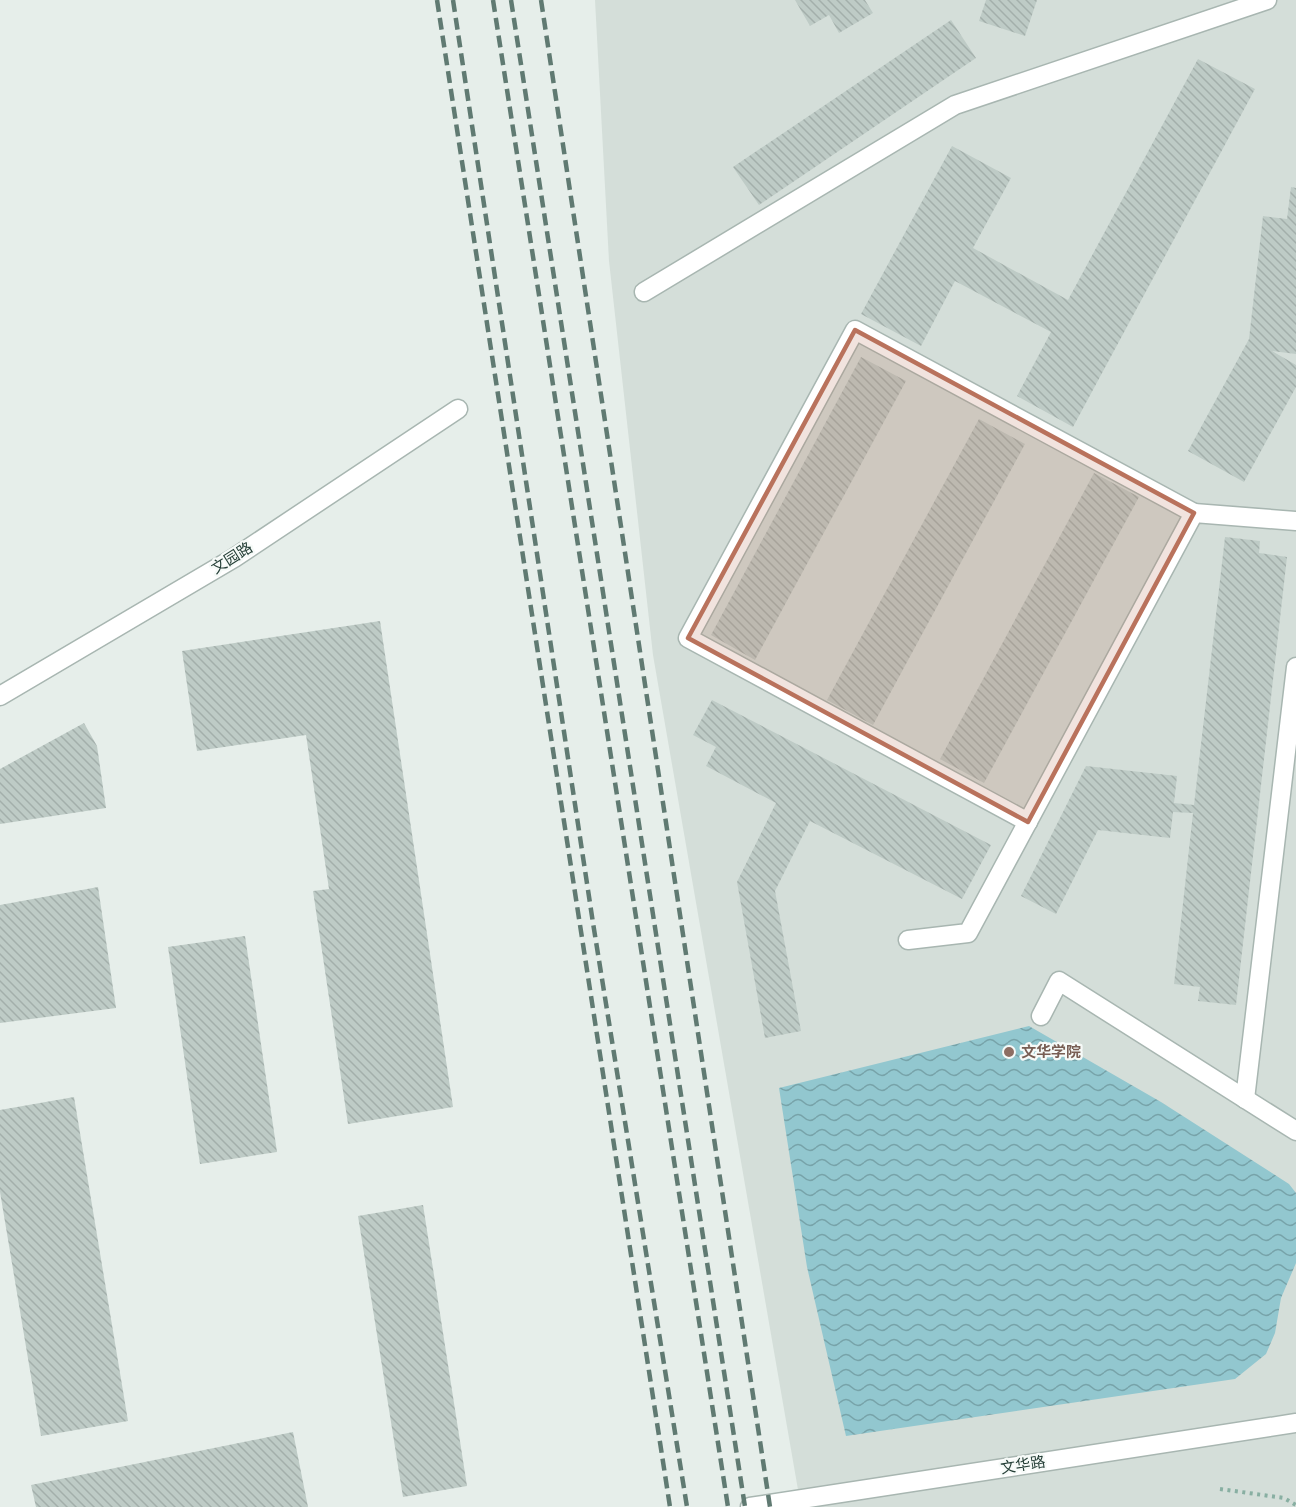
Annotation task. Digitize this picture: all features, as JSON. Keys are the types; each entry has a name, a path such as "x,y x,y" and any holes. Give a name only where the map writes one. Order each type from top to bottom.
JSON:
{"street":[{"path":"644,292 955,105 1267,0"},
{"path":"1028,822 688,638 855,330 1194,513 1296,521"},
{"name":"文园路","path":"0,696 234,558 458,409"},
{"path":"908,940 968,933 1194,513"},
{"path":"1245,1099 1296,667"},
{"path":"1041,1016 1059,981 1296,1131"},
{"name":"文华路","path":"750,1507 1296,1423"}],"path":[{"path":"1220,1489 1284,1498 1296,1505"}],"highlighted area":[{"path":"855,330 1194,513 1028,822 688,638"}],"shaded area":[{"name":"文华学院","path":"595,0 1296,0 1296,1507 801,1507 653,655 609,261"}],"water":[{"path":"1029,1026 1161,1102 1289,1184 1296,1193 1296,1263 1281,1298 1275,1333 1266,1354 1235,1379 846,1436 807,1267 779,1088"}],"building":[{"path":"795,0 865,0 873,13 839,33 829,15 810,26"},
{"path":"986,0 1037,0 1025,36 979,21"},
{"path":"951,20 976,58 759,205 733,167"},
{"path":"1198,59 1255,89 1073,427 1017,396 1051,332 955,281 921,346 861,314 952,146 1011,178 973,248 1068,300"},
{"path":"1291,187 1296,188 1296,354 1272,351 1296,365 1296,387 1244,482 1188,451 1249,339 1263,216 1287,219"},
{"path":"861,357 906,381 755,660 711,635"},
{"path":"979,419 1025,444 873,725 827,700"},
{"path":"1094,473 1139,497 984,783 940,759"},
{"path":"1225,537 1260,541 1259,553 1287,557 1236,1005 1198,1001 1200,987 1174,984 1193,813 1173,812 1170,838 1098,830 1056,914 1021,896 1086,766 1177,776 1174,803 1194,805"},
{"path":"380,621 453,1107 348,1124 313,891 329,889 306,735 197,751 182,651"},
{"path":"712,700 991,845 962,899 810,821 775,891 801,1031 765,1038 737,882 776,803 706,766 716,747 693,735"},
{"path":"84,723 97,746 106,808 0,824 0,769"},
{"path":"98,887 116,1008 0,1023 0,905"},
{"path":"245,936 277,1152 200,1164 168,947"},
{"path":"74,1097 128,1421 41,1436 0,1192 0,1110"},
{"path":"423,1205 467,1486 403,1497 358,1216"},
{"path":"293,1432 308,1507 36,1507 31,1485"}],"railway":[{"path":"437,0 670,1507"},
{"path":"453,0 593,923 687,1507"},
{"path":"493,0 728,1507"},
{"path":"511,0 745,1507"},
{"path":"541,0 770,1507"}],"place":[{"name":"文华学院","path":"1009,1052"}]}
